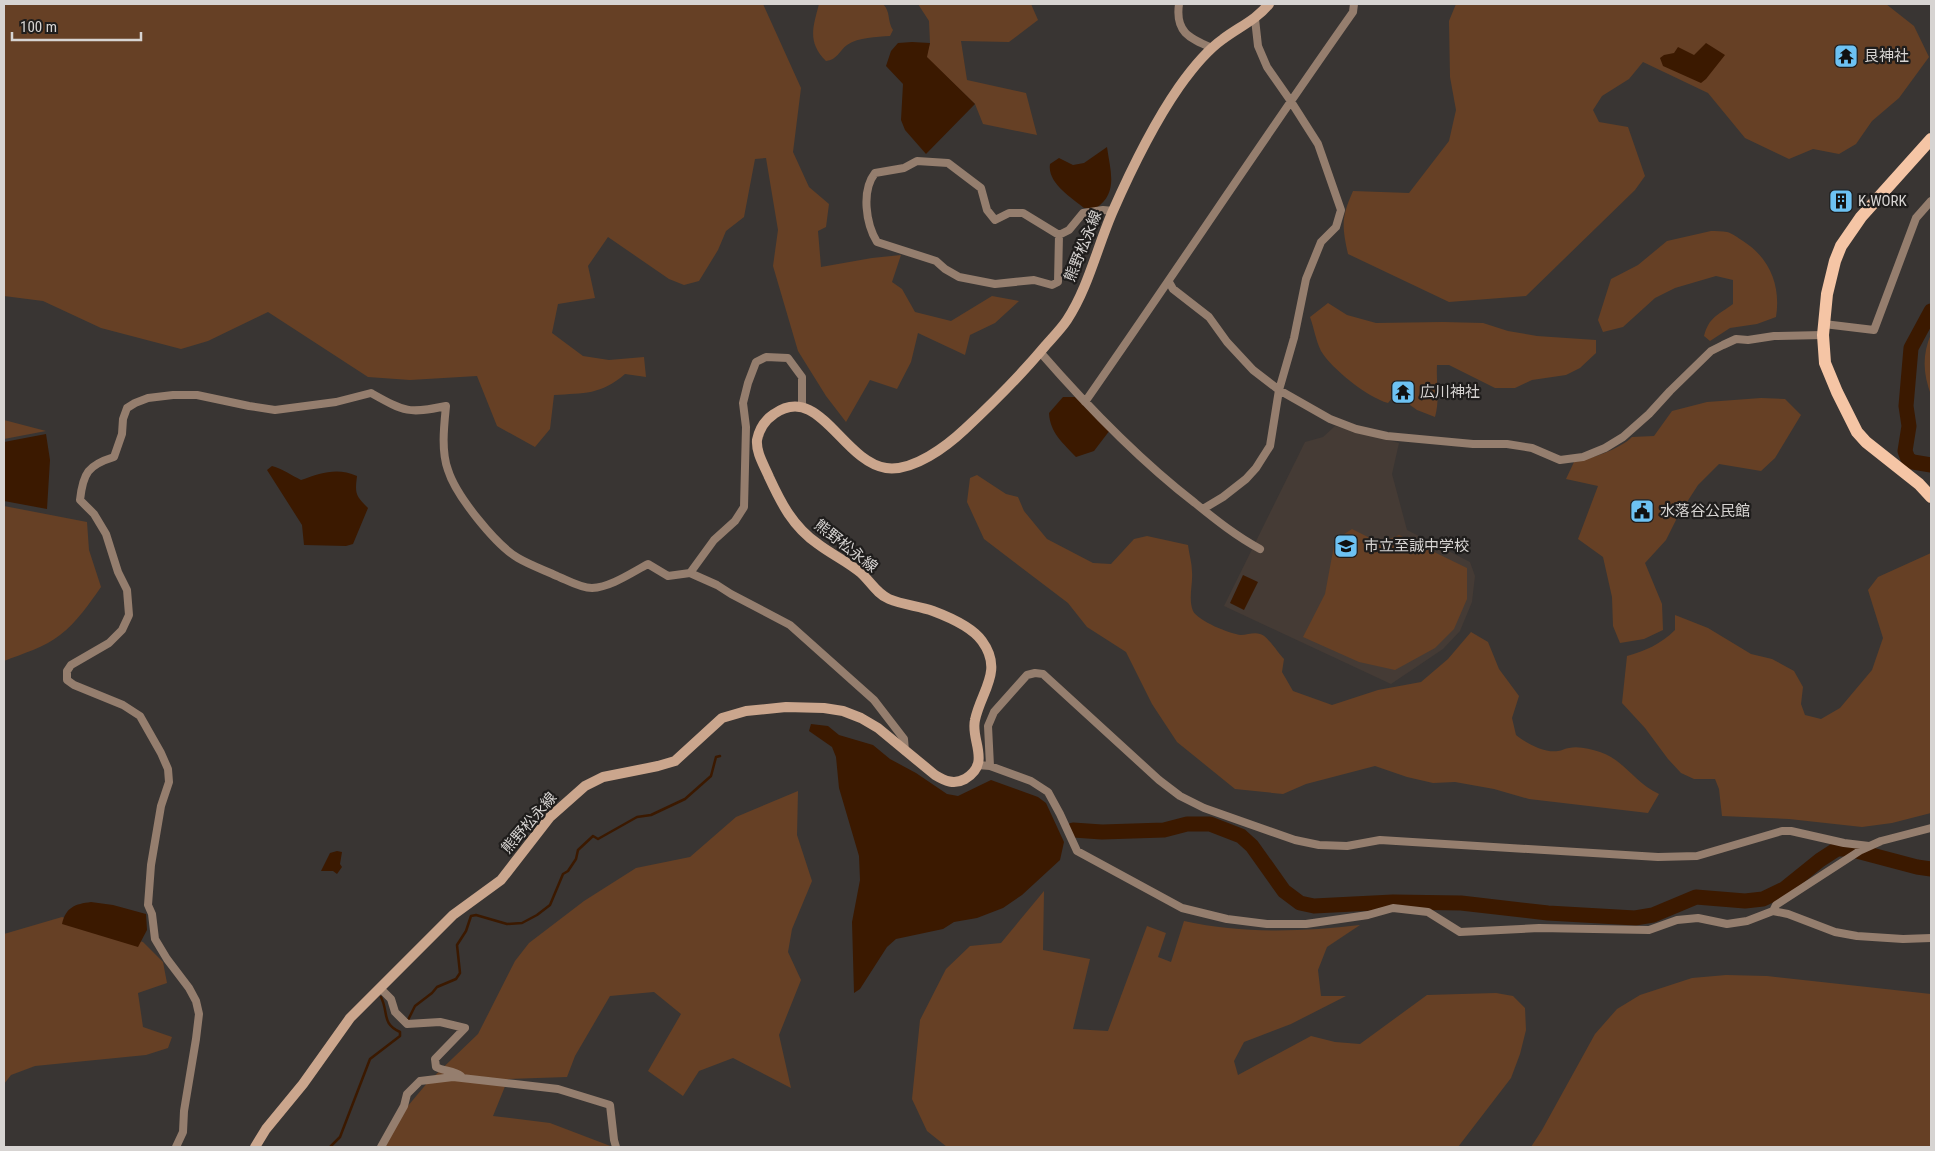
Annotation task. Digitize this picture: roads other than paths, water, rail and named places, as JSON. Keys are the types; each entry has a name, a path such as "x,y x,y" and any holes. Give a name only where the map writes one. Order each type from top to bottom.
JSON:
{"main road":[{"name":"熊野松永線","path":"802,407 814,411 823,418 836,434 868,462 886,468 905,468 932,455 959,435 1013,383 1067,319 1081,292 1113,211 1162,114 1180,86 1212,48 1255,19 1269,4"},
{"path":"1931,139 1861,217 1841,246 1835,261 1827,294 1823,329 1825,363 1857,432 1866,442 1919,484 1931,497"},
{"path":"761,428 768,418 778,411 789,407 802,407"},
{"name":"熊野松永線","path":"255,1147 266,1129 303,1084 350,1018 457,912 501,880 550,817 585,786 603,777 658,766 675,760 722,718 746,711 786,708 824,708 843,711 861,718 878,728 904,751 935,775 946,781 956,782 966,778 978,765 978,743 973,724 987,689 992,659 983,642 973,631 934,611 888,599 860,572 815,543 795,524 779,498 758,453 757,440 761,428"}],"street":[{"path":"1179,4 1180,24 1185,33 1192,40 1212,48"},
{"path":"1086,402 1169,282 1290,100 1353,12 1354,4"},
{"path":"1203,509 1223,497 1246,479 1256,468 1270,446 1279,390 1294,338 1306,279 1321,242 1336,227 1341,210 1318,144 1267,68 1258,46 1255,19"},
{"path":"917,161 948,162 981,188 987,210 995,220 1009,212 1023,213 1059,235 1058,282 1052,285 1034,280 995,284 959,277 936,261 878,242 871,232 867,215 868,181 875,173 904,168 917,161"},
{"path":"1169,282 1173,289 1209,317 1227,342 1254,370 1279,390 1330,419 1370,433 1473,444 1507,444 1532,448 1560,460 1583,457 1605,448 1623,437 1649,414 1711,352 1736,339 1748,340 1823,329 1874,330 1916,218 1931,201"},
{"path":"1059,235 1068,230 1083,213 1104,210 1113,211"},
{"path":"1040,352 1086,402 1158,474 1234,533 1260,549"},
{"path":"690,573 714,540 735,521 744,507 746,427 743,403 756,362 766,356 788,358 802,378 802,407"},
{"path":"176,1147 183,1132 184,1112 199,1014 196,1001 189,988 167,959 155,939 152,914 148,905 151,865 161,806 169,782 168,769 161,752 140,716 123,705 74,685 67,680 67,672 71,665 109,643 122,630 129,615 127,590 118,572 106,534 94,514 80,500 82,482 89,469 114,457 122,434 123,419 127,408 135,403 148,398 173,394 198,395 275,410 336,402 371,393 395,407 412,412 446,406 445,455 447,469 456,490 492,535 518,558 576,584 590,588 617,580 648,564 668,576 690,573 717,585 790,625 812,642 874,700 885,713 904,739 904,751"},
{"path":"746,427 761,428"},
{"path":"990,766 988,726 994,712 1026,676 1035,673 1043,674 1158,780 1180,796 1222,815 1295,840 1319,845 1347,846 1380,840 1658,857 1697,856 1782,831 1791,831 1844,843 1869,846"},
{"path":"978,765 990,766 1031,781 1048,792 1077,851 1182,908 1227,919 1267,924 1306,924 1368,915 1393,908 1428,912 1460,932 1540,928 1649,930 1677,920 1698,918 1727,924 1747,922 1773,911 1788,914 1835,932 1857,936 1903,939 1931,938"},
{"path":"1773,911 1776,905 1861,850 1881,840 1931,828"},
{"path":"380,988 391,999 395,1012 407,1024 440,1022 465,1028 434,1059 436,1067 457,1073 465,1079"},
{"path":"381,1147 404,1106 407,1094 420,1081 453,1077 558,1089 610,1104 616,1147"}],"waterway":[{"path":"1931,311 1911,348 1906,406 1909,426 1905,451 1908,459 1913,462 1931,465"},
{"path":"408,1020 415,1006 437,987 456,979 460,973 457,945 466,931 471,916 476,915 507,924 522,923 537,915 550,905 563,874 568,871 576,859 578,850 593,836 598,839 637,817 651,815 685,799 711,776 716,757 720,756"},
{"path":"1073,830 1102,832 1164,830 1187,824 1210,824 1241,836 1252,846 1284,891 1300,903 1314,906 1393,902 1461,903 1548,913 1635,918 1653,915 1696,897 1745,901 1763,899 1784,889 1837,849 1849,849 1931,869"},
{"path":"330,1147 340,1137 370,1059 400,1036 400,1032 390,1025 386,1017 381,997"}],"place":[{"name":"艮神社","path":"1846,56"},
{"name":"K.WORK","path":"1841,201"},
{"name":"広川神社","path":"1403,392"},
{"name":"水落谷公民館","path":"1642,511"},
{"name":"市立至誠中学校","path":"1346,546"}]}
